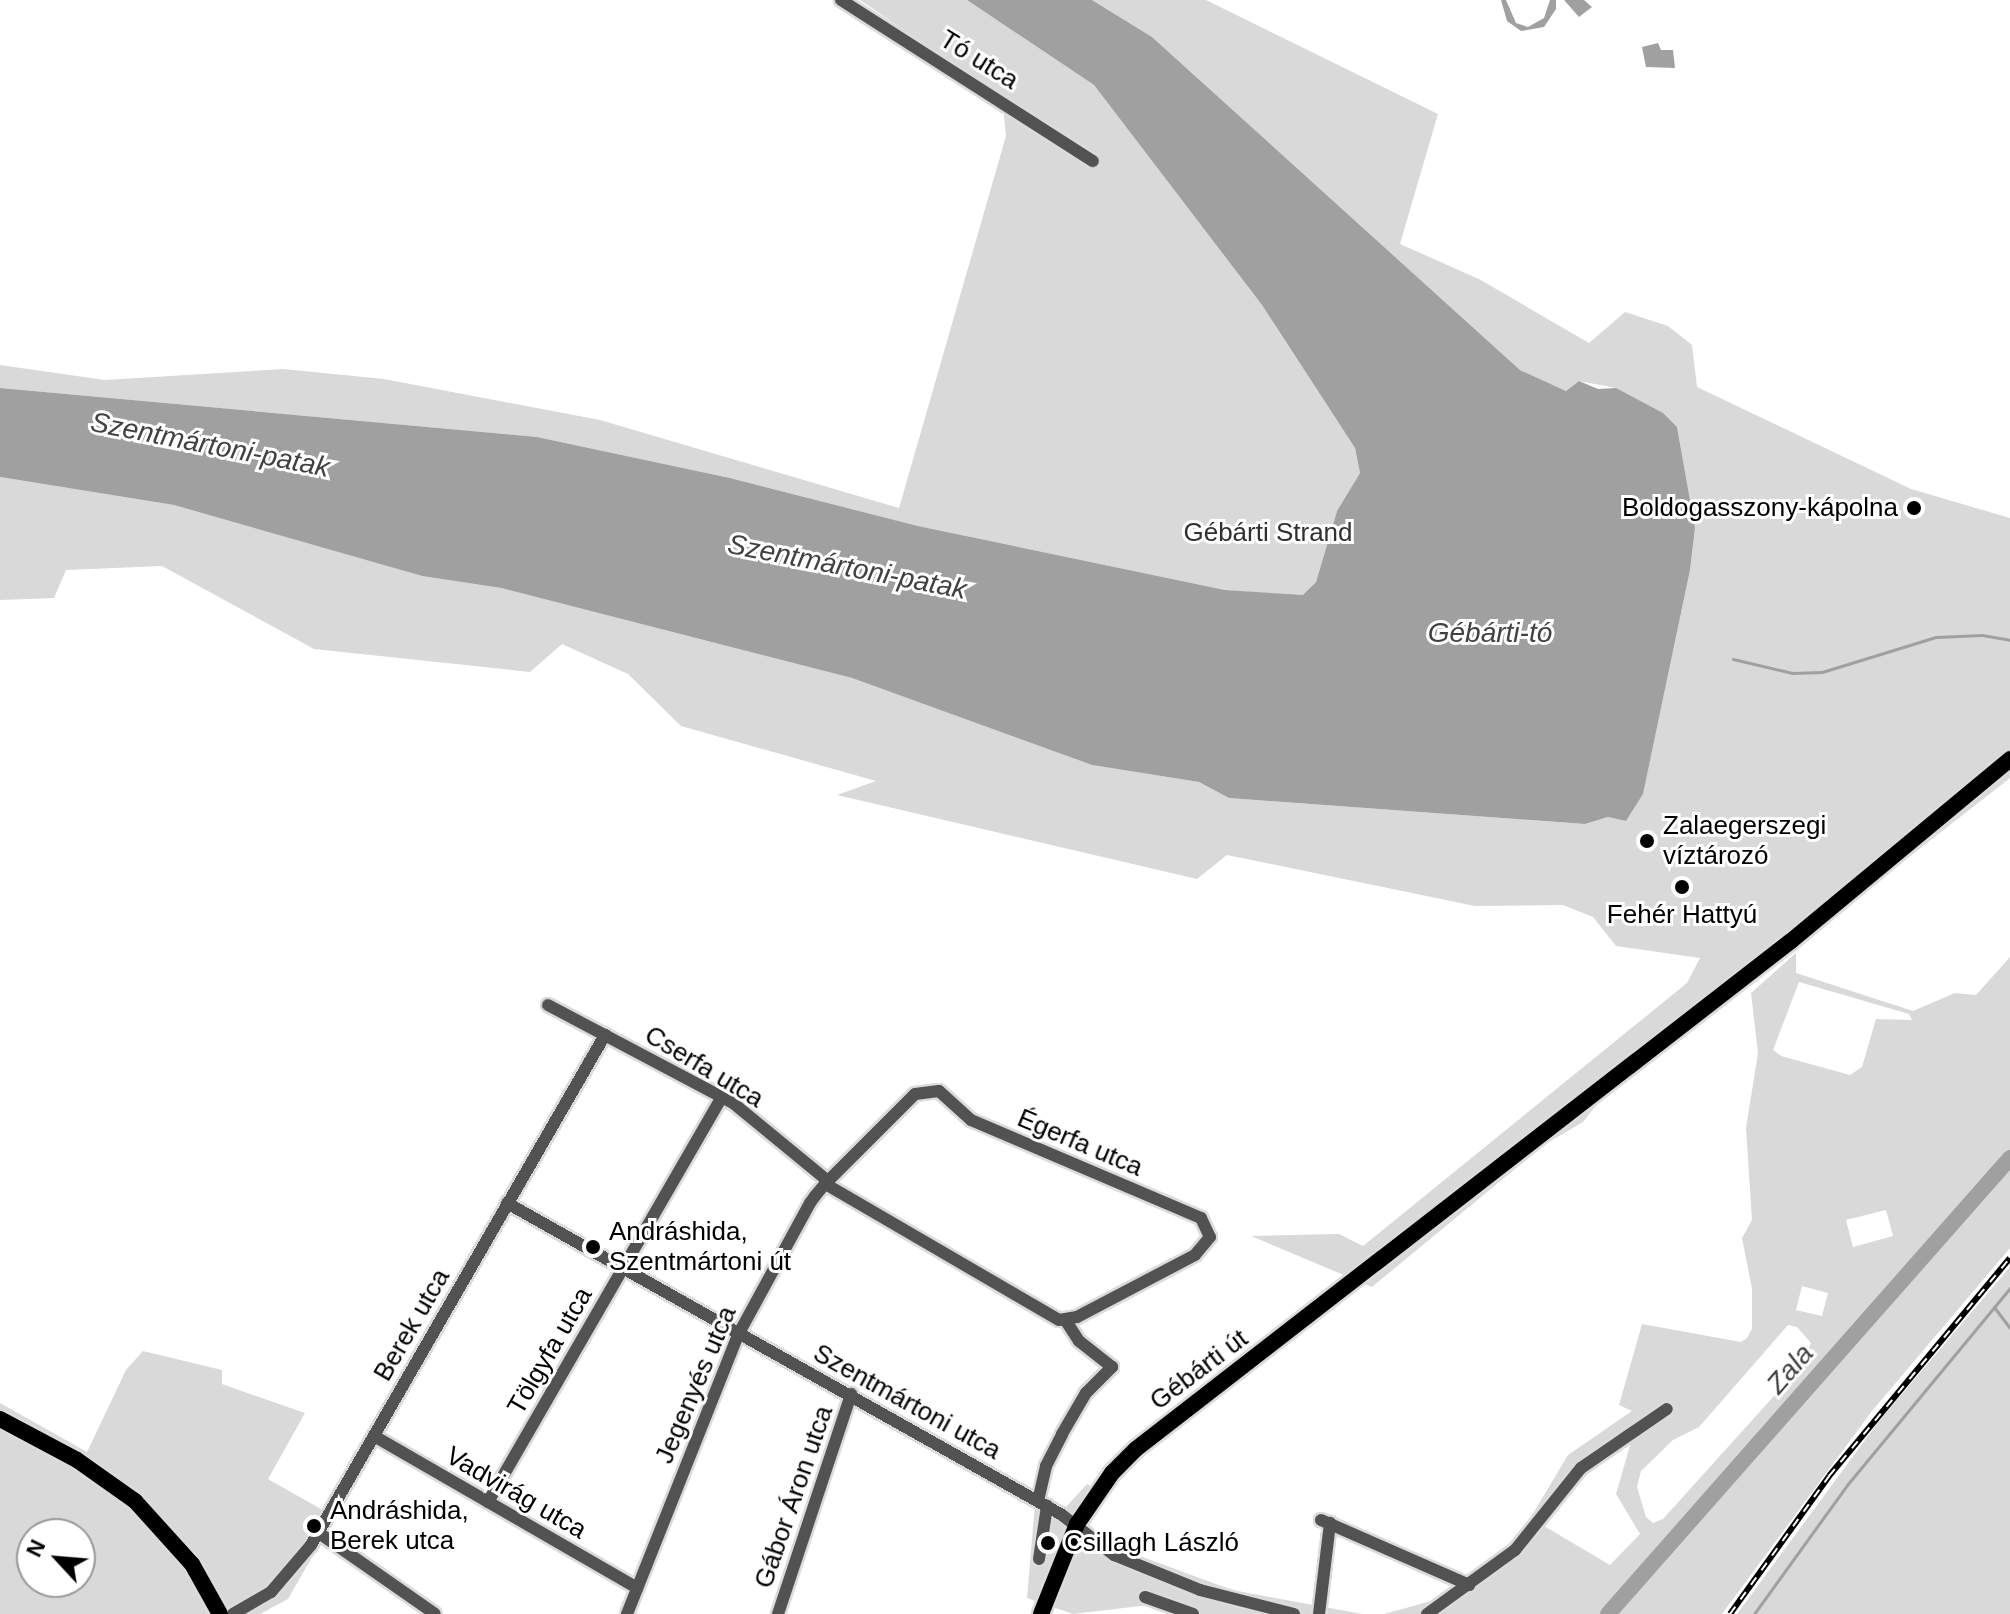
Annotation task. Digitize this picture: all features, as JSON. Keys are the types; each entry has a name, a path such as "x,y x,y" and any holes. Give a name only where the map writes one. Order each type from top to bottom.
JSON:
{"main road":[{"name":"Gébárti út","path":"1041,1614 1077,1524 1112,1473 1136,1449 1796,937 2010,759"},
{"path":"0,1419 121,1489 211,1590 220,1614"}],"street":[{"name":"Tó utca","path":"841,0 1093,161"},
{"name":"Cserfa utca","path":"548,1005 722,1097 827,1182 1048,1316 1066,1321 1079,1341 1112,1367 1082,1399 1062,1434 1046,1466 1042,1504"},
{"name":"Berek utca","path":"233,1614 256,1611 319,1533 605,1035"},
{"name":"Jegenyés utca","path":"627,1614 738,1335 827,1182 915,1094 933,1089"},
{"name":"Égerfa utca","path":"933,1089 971,1120 1195,1215 1210,1233 1195,1255 1066,1321"},
{"name":"Tölgyfa utca","path":"488,1502 722,1097"},
{"name":"Szentmártoni utca","path":"507,1203 1077,1524 1114,1555 1200,1590 1294,1614"},
{"name":"Gábor Áron utca","path":"778,1614 851,1394"},
{"path":"1427,1614 1469,1585 1526,1538 1581,1468 1667,1409"},
{"name":"Vadvirág utca","path":"374,1436 637,1588"},
{"path":"1039,1559 1042,1504"},
{"path":"1319,1614 1326,1522 1469,1585"},
{"path":"319,1533 435,1614"},
{"path":"1145,1597 1192,1614 1200,1590"}],"green space":[{"name":"Gébárti Strand","path":"860,0 967,0 1094,85 1262,305 1355,448 1360,473 1337,511 1316,582 1303,596 1225,590 918,526 730,478 537,437 0,388 0,365 105,380 283,369 384,379 600,420 899,508 1006,136 1002,97"},
{"path":"1092,0 1206,0 1438,114 1400,244 1479,279 1589,343 1625,312 1668,326 1692,345 1697,387 1911,489 2010,518 2010,778 1604,1095 1583,1122 1544,1145 1372,1287 1251,1236 1339,1234 1363,1246 1687,983 1700,958 1616,946 1593,917 1563,905 1475,906 1227,855 1197,879 837,795 876,781 681,726 628,674 562,644 530,672 314,649 162,566 66,570 54,598 0,600 0,477 174,505 422,576 501,588 852,678 1092,765 1199,782 1229,798 1585,824 1608,817 1626,821 1643,793 1690,570 1695,528 1677,427 1616,388 1579,381 1566,391 1520,370 1152,37"},
{"path":"1796,953 1796,973 1913,1011 1955,993 1976,995 2010,957 2010,1248 1872,1411 1722,1614 1384,1614 1435,1600 1519,1537 1568,1455 1632,1411 1619,1405 1642,1324 1741,1342 1747,1338 1752,1329 1752,1289 1742,1238 1752,1220 1746,1128 1758,1053 1751,993","holes":["1799,982 1909,1014 1912,1020 1876,1019 1862,1067 1850,1075 1781,1056 1773,1050","1886,1210 1893,1236 1853,1247 1846,1220","1802,1286 1828,1293 1822,1316 1796,1310","1788,1325 1797,1327 1811,1343 1801,1366 1663,1519 1653,1523 1646,1517 1637,1487 1641,1471 1673,1440 1699,1427","1633,1435 1616,1494 1640,1534 1610,1565 1544,1526 1584,1470"]},
{"path":"2010,1267 2010,1614 1737,1614 1879,1421"},
{"path":"143,1351 222,1370 222,1384 305,1413 268,1479 335,1517 288,1599 260,1614 0,1614 0,1403 87,1452 126,1370"},
{"path":"1087,1484 1106,1496 1086,1526 1113,1546 1232,1590 1362,1614 1172,1614 1149,1605 1073,1614 1027,1598 1036,1492 1065,1508"}],"water":[{"name":"Gébárti-tó","path":"967,0 1092,0 1152,37 1520,370 1566,391 1579,381 1598,389 1616,388 1663,413 1677,427 1695,528 1690,570 1643,794 1626,821 1608,817 1585,824 1229,798 1199,782 1092,765 852,678 501,588 422,576 174,505 0,477 0,388 537,437 730,478 918,526 1225,590 1303,595 1316,582 1337,511 1360,473 1355,448 1262,305 1094,85"},
{"path":"1501,0 1506,0 1516,23 1528,27 1544,18 1550,0 1556,0 1556,9 1544,27 1521,31 1507,21"},
{"path":"1564,0 1584,0 1592,7 1579,17"},
{"path":"1658,43 1661,50 1673,50 1675,68 1646,67 1642,47"}],"waterway":[{"name":"Szentmártoni-patak","path":"1733,659 1792,673 1822,672 1936,637 1982,635 2010,640"},
{"name":"Zala","path":"1608,1614 2010,1158"},
{"path":"1754,1614 1847,1485 2010,1288"},
{"path":"1994,1307 2010,1328"}],"railway":[{"path":"1730,1614 1829,1476 2010,1258"}],"place":[{"name":"Boldogasszony-kápolna","path":"1914,508"},
{"name":"Zalaegerszegi víztározó","path":"1647,841"},
{"name":"Fehér Hattyú","path":"1682,887"},
{"name":"Andráshida, Szentmártoni út","path":"593,1247"},
{"name":"Andráshida, Berek utca","path":"314,1526"},
{"name":"Csillagh László","path":"1048,1543"}]}
